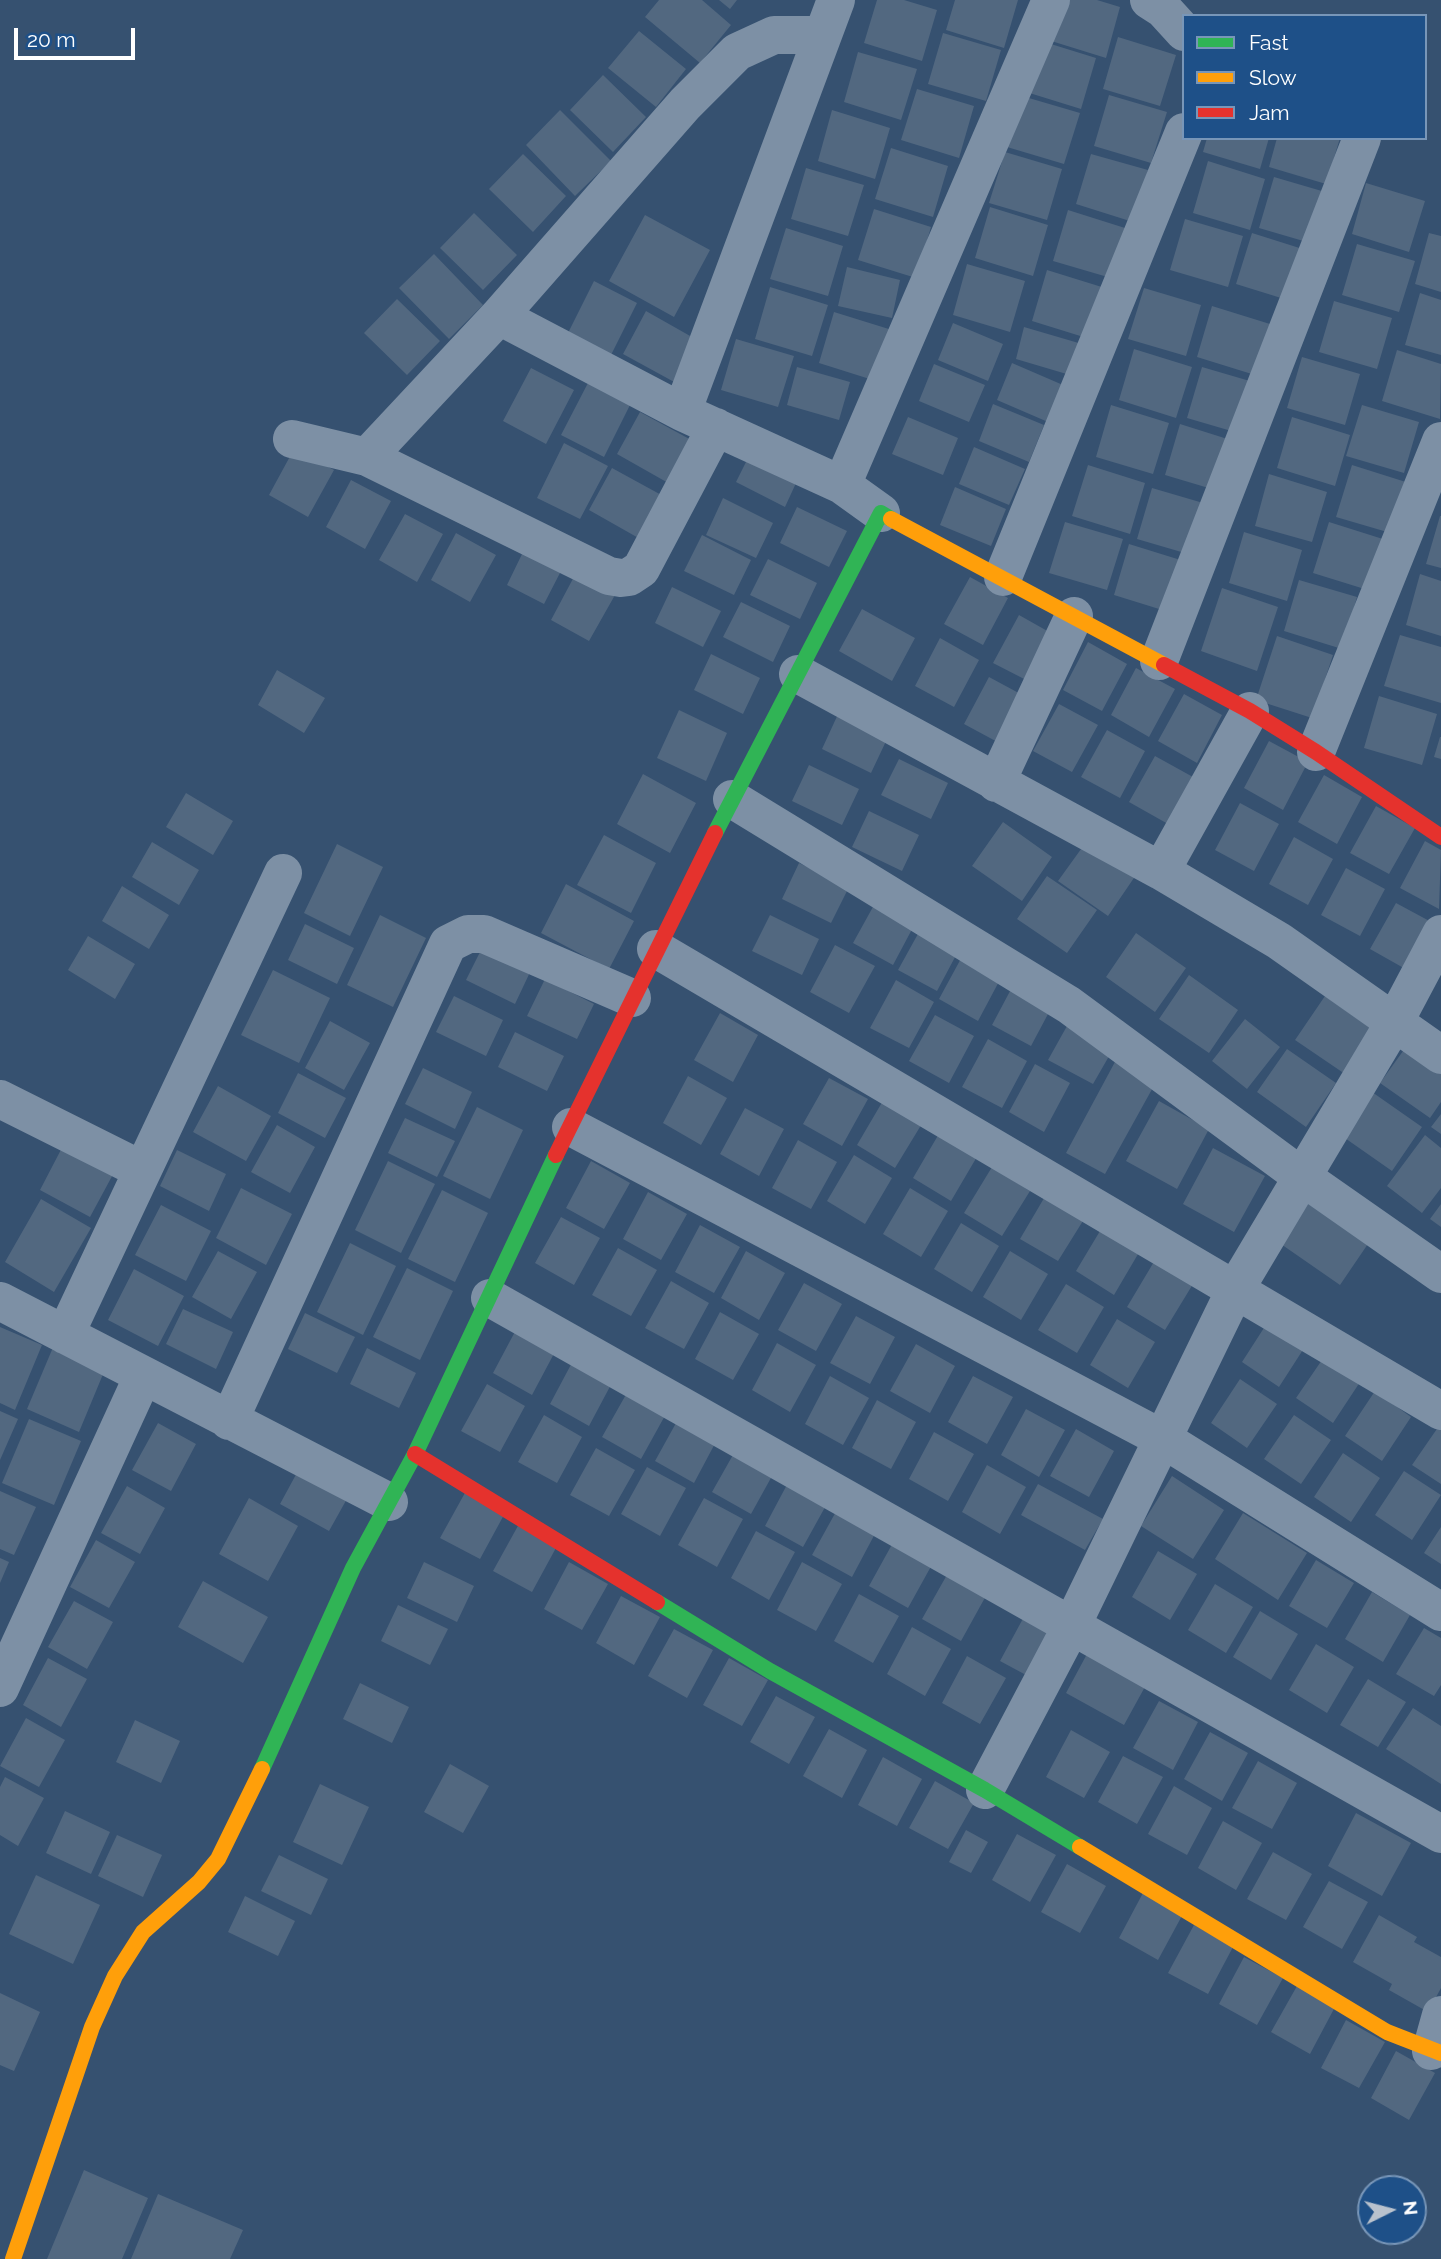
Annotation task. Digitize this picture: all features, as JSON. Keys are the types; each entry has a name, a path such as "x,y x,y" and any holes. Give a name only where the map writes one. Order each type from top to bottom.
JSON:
{"street":[{"path":"292,439 366,457 609,576 629,577 641,569 699,419 822,35 836,0"},
{"path":"842,485 1051,0"},
{"path":"366,457 499,316 685,104 737,52 774,35 822,35"},
{"path":"1003,577 1182,137"},
{"path":"1159,661 1361,140"},
{"path":"499,316 699,419 842,485 914,534 1003,577 1250,711 1316,752 1441,837"},
{"path":"1316,752 1441,441"},
{"path":"13,2259 92,2027 115,1976 144,1932 199,1882 218,1859 240,1819 353,1569 415,1454 656,949 881,513"},
{"path":"996,783 1074,616"},
{"path":"797,674 1161,871 1279,941 1441,1055"},
{"path":"1161,871 1250,711"},
{"path":"732,799 1069,1005 1301,1176 1441,1274"},
{"path":"65,1335 283,873"},
{"path":"229,1421 448,943 468,934 484,934 632,998"},
{"path":"985,1790 1072,1625 1236,1289 1394,1023 1441,934"},
{"path":"656,949 1236,1289 1407,1394 1441,1411"},
{"path":"0,1099 142,1170"},
{"path":"571,1127 1163,1439 1441,1612"},
{"path":"490,1298 1441,1834"},
{"path":"0,1301 389,1503"},
{"path":"0,1688 143,1376"},
{"path":"415,1454 770,1671 985,1790 1387,2032 1438,2040"}],"building":[{"path":"659,0 702,0 731,25 700,63 645,17"},
{"path":"719,0 737,0 730,9"},
{"path":"877,0 904,0 937,10 922,61 864,43"},
{"path":"955,0 1018,0 1004,48 946,30"},
{"path":"1060,0 1097,0 1120,7 1106,58 1048,40"},
{"path":"639,31 686,69 656,107 608,68"},
{"path":"943,33 1001,50 986,101 928,84"},
{"path":"1118,37 1176,55 1160,106 1103,89"},
{"path":"1038,40 1096,58 1081,109 1023,91"},
{"path":"858,52 917,69 901,120 844,102"},
{"path":"603,75 646,117 613,152 570,110"},
{"path":"917,89 974,106 959,158 901,140"},
{"path":"1109,95 1167,112 1151,163 1094,146"},
{"path":"1022,96 1080,113 1064,164 1007,147"},
{"path":"560,110 611,161 575,196 526,145"},
{"path":"832,110 890,128 875,179 818,161"},
{"path":"1206,140 1268,140 1260,169 1203,152"},
{"path":"1276,140 1339,140 1326,184 1269,167"},
{"path":"891,148 948,166 933,217 875,199"},
{"path":"1005,152 1062,169 1047,220 989,203"},
{"path":"523,154 566,196 533,232 489,189"},
{"path":"1091,154 1148,170 1133,222 1076,204"},
{"path":"1208,161 1265,179 1250,230 1193,213"},
{"path":"806,168 864,185 848,236 791,219"},
{"path":"1274,177 1332,194 1317,245 1259,228"},
{"path":"1366,183 1425,201 1409,252 1352,234"},
{"path":"990,207 1048,225 1033,276 975,258"},
{"path":"874,209 931,227 916,278 858,260"},
{"path":"1068,210 1125,228 1111,278 1053,261"},
{"path":"474,213 517,255 483,290 440,248"},
{"path":"645,215 710,250 674,317 609,281"},
{"path":"1185,219 1243,236 1228,287 1170,270"},
{"path":"786,228 843,246 828,296 770,279"},
{"path":"1252,233 1309,251 1294,302 1236,284"},
{"path":"1429,233 1441,236 1441,292 1415,284"},
{"path":"1357,244 1415,261 1399,312 1342,295"},
{"path":"434,254 483,305 449,339 399,288"},
{"path":"967,264 1025,281 1010,332 953,315"},
{"path":"847,267 900,280 892,318 838,306"},
{"path":"1047,270 1105,288 1090,339 1032,321"},
{"path":"594,281 637,303 610,357 567,335"},
{"path":"770,287 828,305 812,356 755,339"},
{"path":"1144,288 1201,305 1186,356 1128,339"},
{"path":"1420,293 1441,300 1441,355 1405,345"},
{"path":"397,299 440,341 407,375 364,333"},
{"path":"1334,301 1392,318 1377,369 1319,352"},
{"path":"1212,306 1270,324 1255,375 1197,357"},
{"path":"646,311 699,341 676,383 623,354"},
{"path":"834,312 892,330 876,381 819,363"},
{"path":"953,323 1003,344 988,381 938,360"},
{"path":"1024,327 1082,344 1070,375 1016,359"},
{"path":"736,339 794,356 778,407 721,390"},
{"path":"1134,349 1192,367 1176,418 1119,400"},
{"path":"1397,350 1441,364 1440,419 1382,401"},
{"path":"1302,357 1360,374 1345,425 1287,408"},
{"path":"1012,363 1063,385 1048,422 997,400"},
{"path":"934,364 985,385 969,422 919,401"},
{"path":"797,367 850,382 839,420 787,405"},
{"path":"1202,367 1260,384 1245,435 1187,418"},
{"path":"531,368 574,390 546,444 503,421"},
{"path":"589,381 631,403 604,457 561,435"},
{"path":"993,404 1044,425 1029,462 979,441"},
{"path":"1111,405 1169,423 1153,474 1096,457"},
{"path":"1362,405 1419,422 1404,473 1346,456"},
{"path":"640,412 693,441 670,484 617,454"},
{"path":"908,417 958,438 943,475 892,454"},
{"path":"1292,417 1350,435 1335,486 1277,468"},
{"path":"1180,424 1237,442 1222,492 1165,475"},
{"path":"564,443 608,466 580,519 537,498"},
{"path":"754,446 802,470 785,507 736,482"},
{"path":"974,447 1025,469 1009,505 959,484"},
{"path":"294,449 334,470 308,517 269,495"},
{"path":"1088,465 1145,483 1130,534 1072,516"},
{"path":"1352,465 1409,483 1394,534 1336,517"},
{"path":"612,468 665,497 642,540 589,510"},
{"path":"1269,474 1327,492 1312,542 1255,526"},
{"path":"351,480 391,501 365,549 326,527"},
{"path":"955,487 1006,509 991,546 940,525"},
{"path":"1152,488 1210,505 1195,556 1137,539"},
{"path":"723,498 773,523 756,558 706,535"},
{"path":"797,507 847,531 829,567 780,543"},
{"path":"405,514 443,534 417,582 379,560"},
{"path":"1441,516 1441,568 1426,564"},
{"path":"1065,522 1123,539 1107,590 1049,573"},
{"path":"1329,522 1386,540 1371,591 1313,573"},
{"path":"1244,532 1302,550 1287,601 1229,583"},
{"path":"456,533 496,555 470,602 431,580"},
{"path":"702,535 751,560 734,595 684,571"},
{"path":"1129,544 1187,562 1172,613 1114,595"},
{"path":"523,552 561,571 544,604 507,585"},
{"path":"768,559 817,583 800,619 750,595"},
{"path":"576,573 615,595 589,641 551,620"},
{"path":"1420,574 1441,581 1441,636 1406,625"},
{"path":"970,577 1008,598 983,645 944,624"},
{"path":"1299,580 1357,597 1342,649 1284,631"},
{"path":"672,587 721,611 703,647 655,623"},
{"path":"1222,588 1278,607 1257,671 1201,651"},
{"path":"741,602 790,626 773,662 723,637"},
{"path":"862,609 915,638 892,681 839,651"},
{"path":"1019,615 1058,637 1032,683 993,663"},
{"path":"1400,635 1441,647 1441,703 1384,686"},
{"path":"1277,636 1333,655 1312,718 1256,700"},
{"path":"940,638 979,660 954,707 915,686"},
{"path":"1088,642 1127,664 1102,711 1063,690"},
{"path":"711,654 760,678 743,714 694,690"},
{"path":"1136,668 1175,689 1149,737 1111,715"},
{"path":"277,670 325,698 304,733 258,705"},
{"path":"989,677 1028,698 1003,745 964,724"},
{"path":"1184,694 1222,715 1197,763 1158,741"},
{"path":"1379,696 1437,714 1422,765 1364,748"},
{"path":"1059,704 1098,725 1072,772 1033,751"},
{"path":"679,710 727,733 706,781 657,758"},
{"path":"839,712 888,737 871,773 822,749"},
{"path":"1107,730 1145,751 1120,798 1081,777"},
{"path":"1441,737 1441,759 1434,757"},
{"path":"1269,741 1308,762 1283,810 1244,788"},
{"path":"1155,756 1193,777 1168,824 1129,802"},
{"path":"899,759 948,783 931,819 881,795"},
{"path":"809,765 859,789 842,825 792,801"},
{"path":"643,774 696,803 670,853 617,824"},
{"path":"1324,775 1362,797 1337,844 1298,822"},
{"path":"186,793 233,821 213,855 166,827"},
{"path":"1240,803 1279,824 1254,871 1215,850"},
{"path":"1376,806 1415,828 1389,874 1350,853"},
{"path":"869,811 919,835 902,871 852,847"},
{"path":"1003,822 1052,857 1022,901 972,866"},
{"path":"604,835 656,863 631,913 577,885"},
{"path":"1294,837 1333,859 1308,905 1269,884"},
{"path":"1089,838 1138,872 1108,916 1058,881"},
{"path":"1425,841 1441,850 1439,909 1400,888"},
{"path":"152,842 199,870 179,905 132,877"},
{"path":"337,844 383,867 350,936 304,913"},
{"path":"799,863 849,887 831,923 782,899"},
{"path":"1346,868 1385,889 1360,936 1321,915"},
{"path":"1047,876 1097,910 1067,953 1017,919"},
{"path":"566,884 634,921 609,969 541,933"},
{"path":"122,886 169,915 149,949 102,921"},
{"path":"879,896 918,918 893,965 853,943"},
{"path":"1396,903 1435,924 1409,971 1370,949"},
{"path":"380,915 426,938 393,1007 347,985"},
{"path":"770,915 819,939 802,975 752,951"},
{"path":"924,923 962,944 937,991 898,970"},
{"path":"305,924 354,948 337,984 288,960"},
{"path":"1136,933 1186,968 1155,1012 1106,977"},
{"path":"88,936 135,964 115,999 68,970"},
{"path":"484,944 532,968 515,1004 466,980"},
{"path":"835,945 875,966 849,1013 810,992"},
{"path":"964,953 1003,974 978,1021 939,999"},
{"path":"273,970 330,998 299,1063 241,1035"},
{"path":"1189,975 1238,1010 1209,1053 1159,1019"},
{"path":"1017,978 1056,999 1031,1046 992,1025"},
{"path":"545,979 594,1004 577,1039 527,1016"},
{"path":"896,980 934,1002 909,1048 870,1028"},
{"path":"454,996 503,1020 486,1056 436,1032"},
{"path":"1325,996 1375,1031 1345,1074 1295,1040"},
{"path":"720,1013 758,1035 733,1082 694,1060"},
{"path":"935,1015 974,1036 949,1083 909,1061"},
{"path":"1245,1019 1280,1047 1247,1089 1212,1061"},
{"path":"330,1021 370,1043 344,1090 305,1068"},
{"path":"1067,1026 1112,1051 1093,1084 1048,1060"},
{"path":"515,1032 564,1056 547,1091 498,1067"},
{"path":"988,1039 1027,1061 1002,1108 962,1087"},
{"path":"1411,1040 1441,1061 1441,1102 1430,1118 1380,1083"},
{"path":"1287,1049 1336,1083 1306,1127 1257,1092"},
{"path":"1116,1060 1156,1082 1105,1174 1066,1153"},
{"path":"1035,1064 1070,1083 1044,1132 1009,1112"},
{"path":"423,1068 472,1092 455,1129 405,1104"},
{"path":"298,1073 346,1098 325,1138 278,1113"},
{"path":"688,1076 727,1098 701,1145 663,1123"},
{"path":"829,1078 868,1099 842,1146 803,1124"},
{"path":"218,1086 271,1116 246,1161 193,1132"},
{"path":"1372,1092 1422,1127 1392,1171 1342,1136"},
{"path":"884,1099 923,1122 895,1168 857,1145"},
{"path":"1159,1101 1209,1129 1177,1189 1126,1161"},
{"path":"477,1107 523,1130 490,1199 443,1176"},
{"path":"745,1108 784,1129 759,1176 720,1154"},
{"path":"1441,1114 1441,1134 1431,1127"},
{"path":"405,1118 455,1141 437,1177 388,1153"},
{"path":"277,1125 315,1147 290,1193 251,1172"},
{"path":"940,1132 978,1155 951,1201 913,1178"},
{"path":"1425,1135 1441,1148 1441,1188 1422,1213 1387,1186"},
{"path":"66,1140 117,1167 90,1217 40,1190"},
{"path":"798,1140 837,1162 811,1209 772,1188"},
{"path":"1213,1148 1265,1176 1234,1232 1183,1204"},
{"path":"177,1150 226,1174 209,1211 160,1186"},
{"path":"854,1155 892,1178 865,1224 827,1201"},
{"path":"388,1161 435,1184 401,1253 355,1230"},
{"path":"591,1161 630,1183 604,1229 566,1208"},
{"path":"992,1167 1030,1191 1002,1236 964,1213"},
{"path":"241,1188 292,1214 266,1265 216,1238"},
{"path":"910,1188 948,1211 921,1257 883,1234"},
{"path":"442,1190 488,1213 455,1282 408,1259"},
{"path":"648,1192 687,1214 661,1260 623,1239"},
{"path":"1047,1193 1086,1216 1058,1261 1020,1239"},
{"path":"1311,1193 1374,1235 1340,1285 1278,1242"},
{"path":"41,1199 91,1228 54,1292 5,1262"},
{"path":"1441,1204 1441,1227 1430,1219"},
{"path":"161,1205 211,1231 186,1281 135,1255"},
{"path":"561,1217 600,1238 574,1285 535,1263"},
{"path":"961,1223 999,1246 972,1292 934,1269"},
{"path":"700,1225 740,1247 714,1293 675,1272"},
{"path":"1103,1226 1141,1249 1114,1295 1076,1271"},
{"path":"350,1243 396,1266 363,1335 317,1312"},
{"path":"618,1248 657,1270 631,1316 592,1295"},
{"path":"218,1251 257,1272 231,1319 192,1297"},
{"path":"746,1251 785,1273 759,1320 721,1298"},
{"path":"1010,1251 1048,1274 1021,1320 983,1297"},
{"path":"1155,1260 1193,1284 1165,1330 1127,1307"},
{"path":"407,1268 453,1291 420,1360 373,1337"},
{"path":"134,1269 184,1296 158,1346 108,1320"},
{"path":"671,1281 709,1303 684,1349 645,1328"},
{"path":"804,1283 842,1304 816,1351 778,1330"},
{"path":"1066,1284 1104,1307 1077,1353 1038,1330"},
{"path":"183,1309 233,1332 216,1369 166,1344"},
{"path":"720,1312 759,1334 733,1380 695,1359"},
{"path":"305,1313 355,1337 337,1373 288,1349"},
{"path":"856,1316 895,1337 870,1384 830,1363"},
{"path":"1271,1317 1308,1342 1279,1387 1242,1362"},
{"path":"1117,1319 1155,1342 1128,1388 1090,1365"},
{"path":"518,1326 557,1348 532,1395 493,1373"},
{"path":"0,1327 42,1345 15,1410 0,1403"},
{"path":"777,1343 816,1365 790,1412 752,1390"},
{"path":"916,1344 955,1366 930,1413 890,1391"},
{"path":"54,1345 106,1367 79,1432 27,1409"},
{"path":"367,1348 416,1373 399,1408 350,1384"},
{"path":"1326,1354 1362,1379 1333,1423 1296,1398"},
{"path":"575,1357 614,1379 589,1426 550,1404"},
{"path":"830,1376 869,1398 843,1445 805,1424"},
{"path":"973,1376 1013,1397 987,1444 948,1422"},
{"path":"1240,1379 1277,1404 1247,1448 1211,1423"},
{"path":"487,1384 525,1406 500,1452 461,1431"},
{"path":"628,1391 667,1412 641,1459 602,1437"},
{"path":"1375,1391 1411,1417 1382,1461 1345,1436"},
{"path":"877,1400 916,1422 891,1469 852,1448"},
{"path":"1026,1409 1065,1430 1039,1477 1001,1455"},
{"path":"0,1411 18,1419 0,1460"},
{"path":"681,1414 719,1436 694,1483 655,1461"},
{"path":"544,1415 582,1437 557,1483 518,1462"},
{"path":"1294,1415 1331,1440 1301,1484 1264,1459"},
{"path":"29,1419 81,1441 54,1505 2,1483"},
{"path":"158,1423 196,1444 171,1491 132,1470"},
{"path":"1441,1423 1441,1484 1412,1465"},
{"path":"1076,1429 1114,1451 1089,1497 1050,1476"},
{"path":"934,1432 974,1454 948,1501 909,1479"},
{"path":"738,1446 777,1467 751,1514 712,1492"},
{"path":"596,1448 635,1470 609,1516 570,1495"},
{"path":"1343,1453 1380,1478 1351,1522 1314,1497"},
{"path":"987,1465 1026,1487 1000,1534 962,1512"},
{"path":"647,1467 686,1488 660,1536 621,1514"},
{"path":"299,1469 348,1497 329,1531 280,1504"},
{"path":"1404,1471 1441,1495 1412,1540 1375,1515"},
{"path":"1172,1476 1224,1510 1193,1559 1141,1526"},
{"path":"790,1479 829,1500 803,1547 765,1526"},
{"path":"1038,1484 1103,1519 1085,1550 1021,1515"},
{"path":"127,1486 165,1508 140,1554 101,1533"},
{"path":"0,1491 36,1507 14,1555 0,1549"},
{"path":"466,1491 505,1513 480,1559 440,1538"},
{"path":"249,1498 298,1526 268,1581 219,1554"},
{"path":"704,1498 743,1519 717,1567 678,1545"},
{"path":"838,1508 877,1530 852,1577 812,1555"},
{"path":"1243,1513 1307,1553 1278,1600 1215,1559"},
{"path":"519,1524 557,1546 532,1592 493,1571"},
{"path":"1441,1527 1441,1564 1424,1553"},
{"path":"756,1531 795,1552 769,1600 731,1578"},
{"path":"895,1539 934,1561 908,1608 869,1586"},
{"path":"96,1540 135,1562 109,1608 70,1587"},
{"path":"1158,1551 1197,1574 1170,1620 1132,1597"},
{"path":"0,1558 9,1562 0,1583"},
{"path":"1316,1560 1354,1583 1327,1628 1289,1606"},
{"path":"424,1562 474,1586 457,1622 407,1598"},
{"path":"569,1562 608,1584 582,1630 544,1609"},
{"path":"802,1562 842,1584 816,1631 777,1610"},
{"path":"948,1573 987,1594 961,1641 922,1619"},
{"path":"203,1581 268,1617 243,1663 178,1627"},
{"path":"1215,1584 1253,1607 1226,1653 1188,1630"},
{"path":"1372,1592 1410,1615 1383,1662 1345,1639"},
{"path":"859,1594 899,1616 873,1663 834,1641"},
{"path":"621,1596 660,1617 634,1665 596,1643"},
{"path":"74,1601 113,1622 87,1669 48,1647"},
{"path":"398,1605 448,1629 430,1665 381,1641"},
{"path":"1260,1611 1298,1634 1271,1680 1233,1657"},
{"path":"1026,1613 1064,1635 1039,1682 1000,1661"},
{"path":"912,1627 951,1649 925,1696 887,1674"},
{"path":"1424,1628 1441,1638 1441,1685 1434,1696 1396,1674"},
{"path":"674,1629 713,1650 687,1698 648,1676"},
{"path":"1094,1641 1152,1674 1124,1725 1066,1693"},
{"path":"1316,1644 1354,1667 1327,1713 1289,1690"},
{"path":"967,1656 1006,1678 980,1724 942,1703"},
{"path":"48,1658 87,1679 61,1727 23,1705"},
{"path":"729,1658 768,1680 742,1726 703,1705"},
{"path":"1368,1679 1406,1702 1378,1747 1340,1725"},
{"path":"360,1683 409,1707 392,1743 343,1719"},
{"path":"776,1696 815,1717 789,1764 750,1742"},
{"path":"1159,1701 1198,1722 1173,1770 1133,1748"},
{"path":"1413,1708 1441,1726 1441,1784 1386,1749"},
{"path":"26,1718 65,1740 39,1787 0,1766"},
{"path":"135,1720 180,1741 161,1783 116,1762"},
{"path":"829,1729 867,1750 842,1798 803,1776"},
{"path":"1071,1730 1110,1752 1084,1798 1046,1777"},
{"path":"1210,1732 1248,1753 1222,1801 1184,1779"},
{"path":"1123,1756 1163,1777 1137,1824 1098,1802"},
{"path":"883,1757 922,1779 897,1826 858,1805"},
{"path":"1258,1761 1297,1783 1272,1829 1232,1808"},
{"path":"450,1764 489,1786 463,1833 424,1812"},
{"path":"5,1777 44,1798 18,1846 0,1835 0,1787"},
{"path":"935,1781 974,1803 948,1849 909,1828"},
{"path":"320,1784 369,1807 342,1865 293,1842"},
{"path":"1174,1786 1212,1808 1187,1855 1148,1834"},
{"path":"65,1811 110,1832 91,1874 46,1853"},
{"path":"1356,1813 1411,1843 1382,1896 1328,1866"},
{"path":"1223,1821 1262,1843 1236,1890 1198,1868"},
{"path":"966,1830 988,1842 971,1873 949,1862"},
{"path":"1017,1834 1056,1855 1030,1902 992,1880"},
{"path":"117,1835 162,1855 143,1897 98,1876"},
{"path":"1273,1852 1312,1874 1286,1920 1247,1899"},
{"path":"279,1855 328,1879 311,1915 261,1891"},
{"path":"1067,1864 1106,1886 1080,1933 1041,1912"},
{"path":"36,1875 100,1905 73,1964 9,1934"},
{"path":"1329,1881 1368,1902 1342,1949 1303,1927"},
{"path":"1144,1891 1184,1912 1158,1960 1119,1938"},
{"path":"245,1896 295,1921 278,1956 228,1932"},
{"path":"1379,1915 1417,1937 1414,1942 1441,1957 1441,1988 1428,2012 1389,1990 1392,1984 1353,1962"},
{"path":"1194,1925 1233,1947 1208,1994 1168,1973"},
{"path":"1244,1957 1283,1978 1257,2025 1219,2004"},
{"path":"1297,1986 1335,2007 1310,2054 1271,2032"},
{"path":"0,1993 40,2012 14,2071 0,2065"},
{"path":"1346,2020 1385,2042 1359,2088 1321,2068"},
{"path":"1396,2051 1435,2073 1409,2120 1371,2098"},
{"path":"84,2170 148,2198 122,2259 47,2259"},
{"path":"158,2194 243,2230 230,2259 131,2259"}],"traffic: fast":[{"path":"715,833 881,513 891,519"},
{"path":"262,1769 353,1568 415,1454 556,1155"},
{"path":"657,1602 770,1671 985,1790 1080,1847"}],"traffic: slow":[{"path":"891,519 1164,665"},
{"path":"13,2259 92,2027 115,1976 143,1932 199,1882 218,1859 262,1769"},
{"path":"1080,1847 1387,2032 1441,2053"}],"traffic: jam":[{"path":"1164,665 1250,711 1316,752 1441,837"},
{"path":"556,1155 715,833"},
{"path":"415,1454 657,1602"}]}
